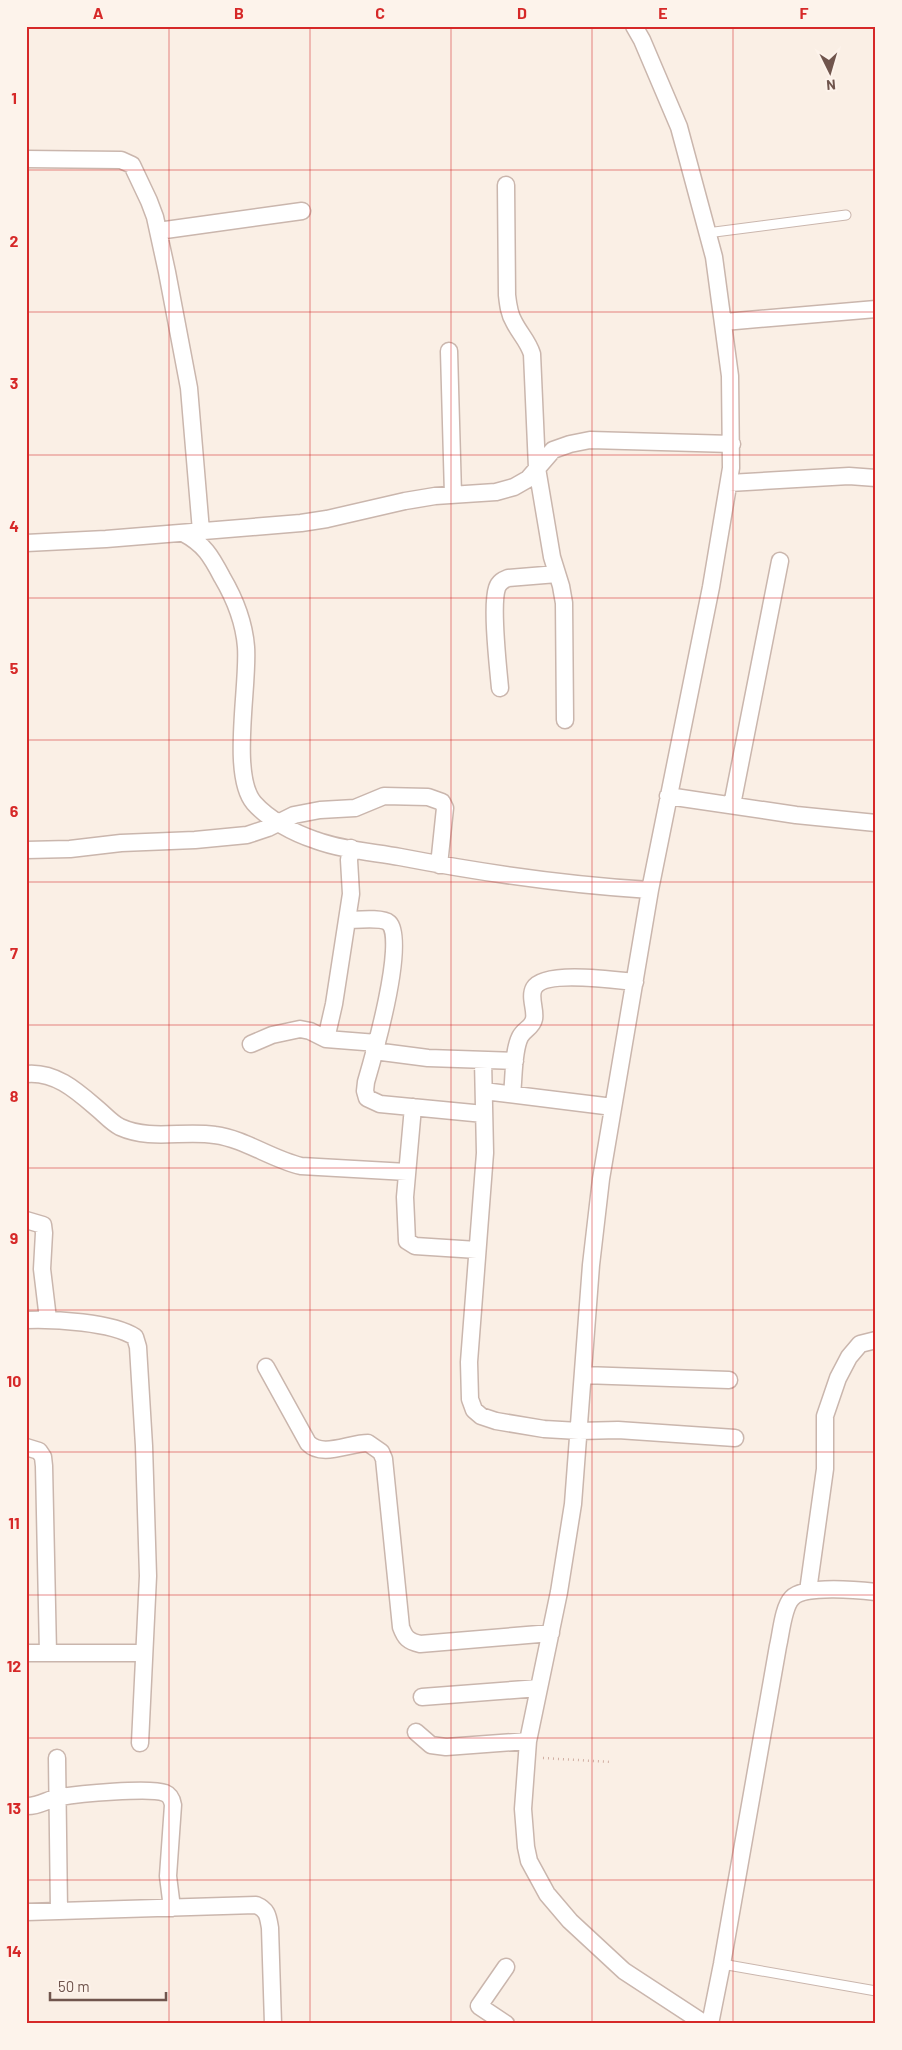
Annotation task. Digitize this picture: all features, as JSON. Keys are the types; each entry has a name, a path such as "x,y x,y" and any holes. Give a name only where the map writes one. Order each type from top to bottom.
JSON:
{"street":[{"path":"634,26 645,33 679,127 714,257 730,376 732,444 729,483 713,577 650,890 601,1179 591,1265 579,1431 570,1523 551,1633 527,1749 523,1809 529,1861 547,1894 570,1921 624,1971 705,2024"},
{"path":"26,159 121,160 132,165 149,201 158,231 189,388 200,531"},
{"path":"506,185 507,295 513,320 528,341 532,354 537,468 544,517 552,556 561,586 565,621 564,720"},
{"path":"158,231 302,211"},
{"path":"724,322 876,309"},
{"path":"449,351 453,495"},
{"path":"26,543 200,531 327,519 405,501 496,492 514,487 528,480 553,450 590,440 732,444"},
{"path":"729,483 850,476 876,478"},
{"path":"183,532 204,547 238,608 247,650 243,730 244,780 246,790 255,804 278,822 313,840 439,865 541,881 592,887 650,890"},
{"path":"732,806 780,561"},
{"path":"500,688 495,602 497,588 501,581 508,578 557,574"},
{"path":"26,850 70,850 121,844 236,836 257,832 294,815 320,810 355,808 384,796 417,796 436,799 442,802 445,808 446,815 439,865"},
{"path":"668,796 830,820 876,823"},
{"path":"326,1039 334,1004 352,886 349,860 350,848"},
{"path":"347,920 383,920 393,930 389,988 364,1091 367,1098 380,1104 484,1114"},
{"path":"512,1094 515,1061 520,1036 531,1027 534,1018 532,995 534,988 540,982 558,978 635,982"},
{"path":"251,1044 272,1035 300,1029 310,1031 326,1039 376,1047 421,1058 515,1061"},
{"path":"483,1060 486,1153 468,1384 474,1410 481,1416 496,1421 536,1428 579,1431 618,1430 735,1438"},
{"path":"26,1074 43,1074 57,1078 81,1095 108,1119 132,1131 152,1135 180,1133 215,1134 288,1163 301,1166 407,1172"},
{"path":"484,1091 613,1107"},
{"path":"413,1107 405,1213 407,1241 415,1246 477,1250"},
{"path":"26,1220 43,1225 42,1268 48,1319"},
{"path":"26,1320 74,1321 129,1333 134,1337 138,1347 144,1446 148,1576 140,1743"},
{"path":"808,1591 825,1469 825,1416 838,1378 849,1357 860,1344 876,1340"},
{"path":"266,1367 308,1443 313,1448 327,1451 345,1445 368,1443 381,1452 384,1459 401,1627 405,1637 411,1642 420,1644 551,1633"},
{"path":"583,1375 729,1380"},
{"path":"26,1448 38,1451 43,1457 44,1466 48,1653"},
{"path":"710,2024 783,1620 791,1598 808,1591 876,1592"},
{"path":"26,1653 143,1653"},
{"path":"422,1697 539,1688"},
{"path":"416,1732 431,1745 527,1749"},
{"path":"56,1758 59,1911"},
{"path":"26,1806 40,1804 58,1797 138,1791 166,1793 171,1798 173,1805 168,1876 172,1908"},
{"path":"26,1912 256,1905 264,1909 268,1914 271,1942 273,2024"},
{"path":"506,1967 479,2006 506,2024"}],"lane":[{"path":"707,233 846,215"},
{"path":"722,1964 876,1991"}],"path":[{"path":"527,1749 612,1762"}]}
